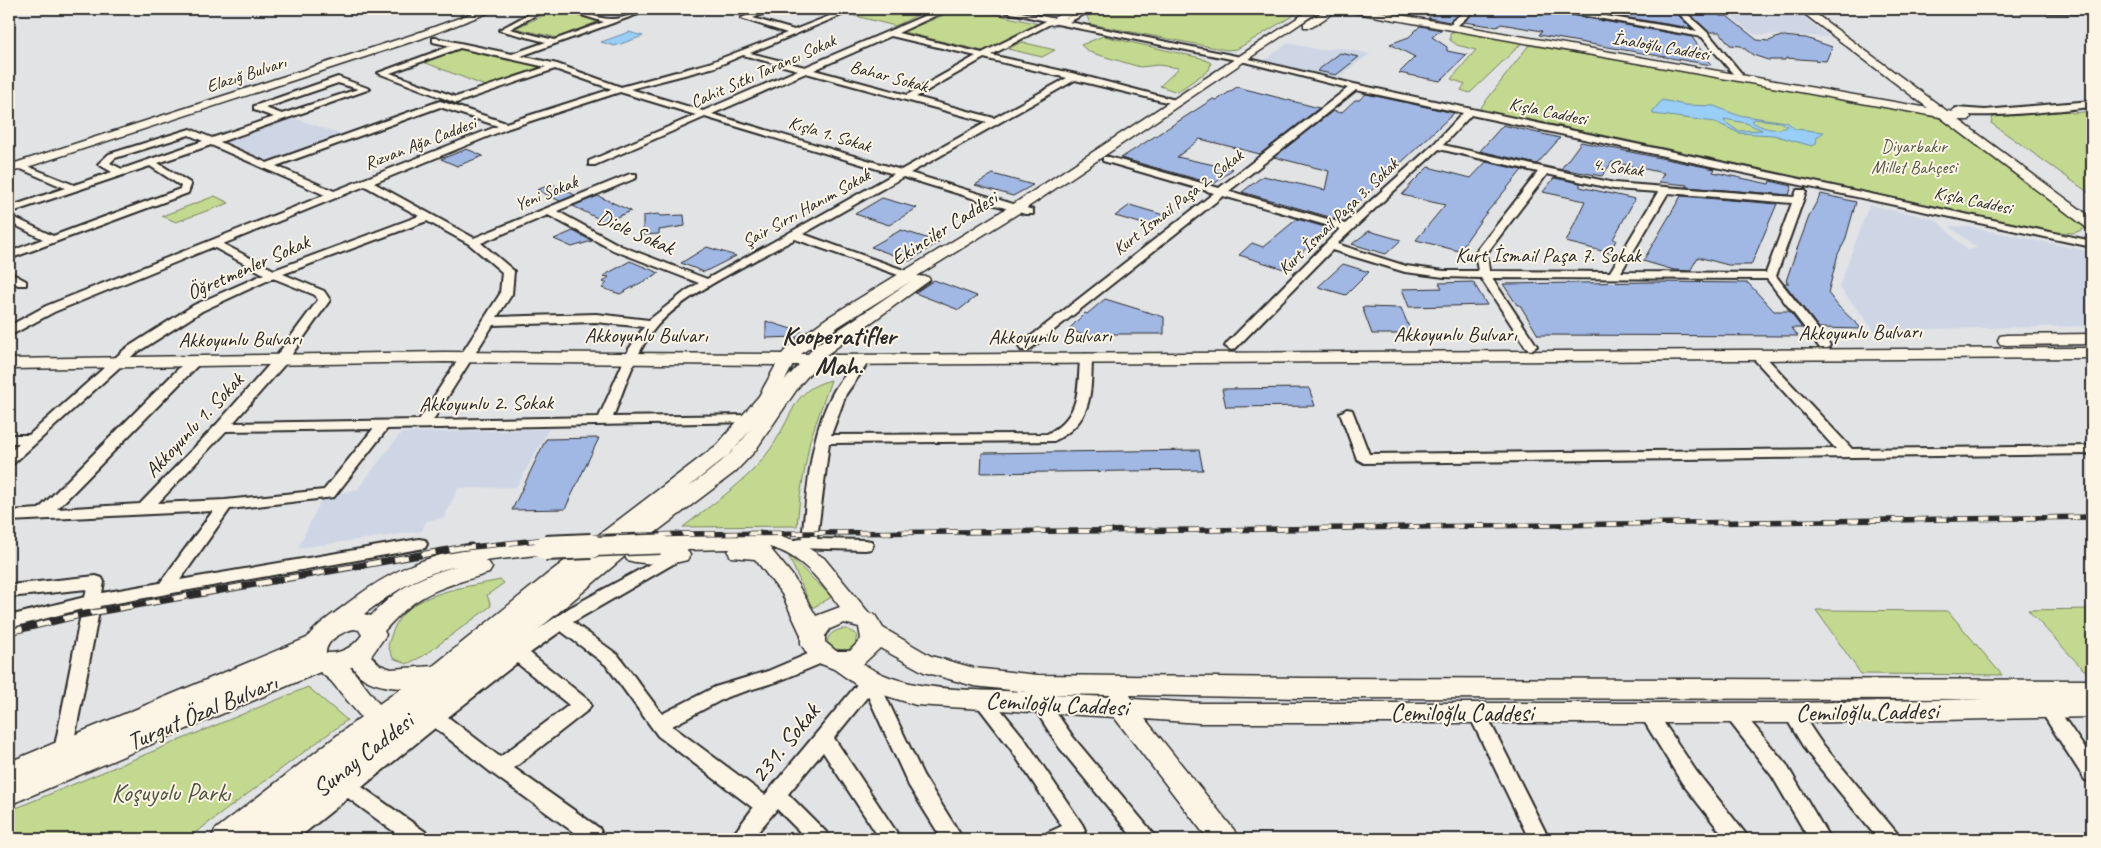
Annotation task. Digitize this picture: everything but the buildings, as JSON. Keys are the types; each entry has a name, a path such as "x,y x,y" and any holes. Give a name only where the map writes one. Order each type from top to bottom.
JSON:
{"main road":[{"name":"Elazığ Bulvarı","path":"12,165 475,9"},
{"name":"Elazığ Bulvarı","path":"12,165 407,40 493,9"},
{"name":"Ekinciler Caddesi","path":"440,674 558,578 724,449 767,398 792,354 832,322 908,275 1023,210 1106,159 1315,9"},
{"name":"Ekinciler Caddesi","path":"656,520 728,468 748,447 817,354 1178,102 1242,61 1334,9"},
{"name":"İnaloğlu Caddesi","path":"1351,9 1939,112 1960,114"},
{"name":"İnaloğlu Caddesi","path":"1375,9 1939,112"},
{"path":"1803,9 2092,225"},
{"path":"1820,9 2092,210"},
{"path":"1056,23 1078,12"},
{"name":"Akkoyunlu Bulvarı","path":"9,364 123,358 470,352 817,354 1025,346 1824,345 2092,339"},
{"name":"Akkoyunlu Bulvarı","path":"817,354 864,360 2092,353"},
{"name":"Akkoyunlu Bulvarı","path":"9,354 193,362 284,355"},
{"name":"Sunay Caddesi","path":"256,839 472,672 578,582 656,520"},
{"path":"321,646 394,581 415,570 452,560 668,549 771,540 800,551 825,574 867,625 868,649 860,655 825,651"},
{"path":"321,646 339,662 358,654 371,641 373,629 391,607 415,588 440,577 541,554 635,555 668,549 760,550 779,570 825,651"},
{"path":"825,651 823,622 842,615 867,625"},
{"path":"321,646 340,625 354,622 369,624 373,629"},
{"name":"Cemiloğlu Caddesi","path":"867,625 924,662 974,677 1120,696 1199,712 1733,712 1792,714 2092,707"},
{"path":"321,646 340,674 377,719"},
{"name":"Turgut Özal Bulvarı","path":"9,773 321,646"},
{"name":"Turgut Özal Bulvarı","path":"9,794 321,646"},
{"name":"Cemiloğlu Caddesi","path":"825,651 870,680 916,696 1040,703 1120,696 1300,688 2092,690"},
{"path":"358,654 362,665 372,673 387,678 409,678 440,674"},
{"name":"Sunay Caddesi","path":"225,839 377,719 440,674"},
{"path":"1120,696 1224,839"}],"street":[{"path":"543,9 503,30 554,42"},
{"path":"565,9 612,22"},
{"path":"511,57 650,9"},
{"path":"762,9 768,10 745,18 792,32"},
{"name":"Rızvan Ağa Caddesi","path":"9,331 50,309 332,194 506,126 620,89 712,65 853,9"},
{"name":"Cahit Sıtkı Tarancı Sokak","path":"592,163 946,9"},
{"path":"1086,26 1078,12 1091,9"},
{"path":"1455,23 1472,9"},
{"path":"1552,9 1705,35"},
{"path":"1678,9 1705,35 1738,74"},
{"path":"2008,9 2092,11"},
{"path":"994,10 1242,61"},
{"path":"908,98 984,55 1056,23 1086,26 1242,61"},
{"path":"889,33 1076,76 1178,102"},
{"name":"Kışla 1. Sokak","path":"436,40 554,66 620,89 906,173 1023,210"},
{"path":"460,45 382,73 456,100 554,66"},
{"name":"Bahar Sokak","path":"743,53 997,122"},
{"path":"1212,55 1242,61"},
{"name":"Kışla Caddesi","path":"1242,61 1470,112 2092,244"},
{"name":"Şair Sırrı Hanım Sokak","path":"604,422 634,353 652,324 690,293 1076,76"},
{"path":"9,210 366,89 338,80 257,108 281,117"},
{"name":"Kurt İsmail Paşa 2. Sokak","path":"1025,346 1354,87"},
{"path":"266,166 440,104 506,126"},
{"path":"1960,114 2092,104"},
{"name":"Kurt İsmail Paşa 3. Sokak","path":"1231,346 1348,228 1437,146 1470,112"},
{"path":"121,172 103,164 112,156 190,132 332,194"},
{"name":"4. Sokak","path":"1437,146 1614,186 1798,200"},
{"path":"1106,159 1221,190 1348,228"},
{"path":"9,256 184,191 186,184 151,162"},
{"path":"12,165 74,188"},
{"path":"1531,346 1484,274 1481,253 1545,170"},
{"name":"Yeni Sokak","path":"473,242 633,176"},
{"path":"365,182 473,242 508,271 506,294 424,424"},
{"path":"1805,183 1770,276 1824,345"},
{"path":"1615,273 1665,189"},
{"path":"9,198 23,205"},
{"name":"Dicle Sokak","path":"549,211 617,248 708,283"},
{"name":"Öğretmenler Sokak","path":"9,460 123,358 198,308 274,274 427,217"},
{"path":"9,218 53,240"},
{"path":"2039,232 2079,236 2092,233"},
{"path":"795,235 908,275"},
{"name":"Akkoyunlu 1. Sokak","path":"144,509 222,427 284,355 324,300 320,293 274,274 213,244"},
{"name":"Kurt İsmail Paşa 7. Sokak","path":"1331,246 1405,269 1444,274 1615,273 1770,276"},
{"path":"9,276 22,283"},
{"path":"490,321 596,318 652,324"},
{"path":"1758,356 1848,453"},
{"path":"824,439 1049,438 1064,432 1084,405 1086,358"},
{"path":"809,544 816,471 824,439 839,394 864,360"},
{"path":"43,514 193,362"},
{"path":"1347,413 1364,459 2092,450"},
{"name":"Akkoyunlu 2. Sokak","path":"222,427 750,419"},
{"path":"9,516 225,505 329,494 383,424"},
{"path":"9,439 32,440"},
{"path":"166,588 225,505"},
{"path":"9,622 92,601 418,544"},
{"path":"760,550 781,544 865,545"},
{"path":"282,839 517,653 668,549"},
{"path":"9,591 96,582 63,751"},
{"path":"562,622 612,660 665,731 771,801 820,839"},
{"path":"659,724 721,692 773,676 825,651"},
{"path":"500,768 582,705 517,653"},
{"path":"870,680 916,780 953,839"},
{"name":"231. Sokak","path":"740,839 870,680"},
{"path":"983,700 1017,743 1078,834 1054,839"},
{"path":"1040,703 1066,742 1146,839"},
{"path":"2048,708 2092,774"},
{"path":"1733,712 1778,770 1820,839"},
{"path":"1477,713 1539,839"},
{"path":"1648,713 1689,776 1738,839"},
{"path":"1792,714 1814,746 1890,839"},
{"path":"435,718 593,837"},
{"path":"823,737 890,839"},
{"path":"347,787 420,839"}],"shaded area":[{"path":"1722,9 1795,9 1829,37 1753,34"},
{"path":"1288,43 1320,50 1342,48 1370,54 1335,79 1291,72 1261,63"},
{"path":"291,117 343,135 267,162 220,140"},
{"path":"1869,205 1935,219 1967,250 1977,248 1949,226 1971,227 2092,252 2092,326 1874,330 1839,287"},
{"path":"549,429 516,487 458,488 444,518 426,521 422,531 298,548 322,498 358,489 401,433"}],"green space":[{"path":"867,9 930,9 895,26 852,15"},
{"path":"959,9 972,9 1039,24 983,51 902,32"},
{"path":"1102,9 1304,9 1237,49 1227,50 1090,24 1087,16"},
{"path":"554,11 599,21 558,38 515,28"},
{"path":"1457,31 1514,41 1521,44 1470,93 1461,90 1465,84 1451,79 1476,50 1457,45 1450,40 1450,33"},
{"path":"1103,36 1201,58 1211,63 1209,70 1177,92 1160,86 1179,68 1158,65 1140,67 1089,52 1081,45"},
{"path":"1021,42 1055,50 1042,57 1008,49"},
{"name":"Diyarbakır Millet Bahçesi","path":"1529,45 1929,114 1943,120 2086,228 2074,233 2057,232 1479,110"},
{"path":"461,48 541,67 488,87 421,61"},
{"path":"2068,111 2073,113 2092,111 2092,195 1991,123 1993,117"},
{"path":"215,196 229,203 176,222 162,216"},
{"path":"831,380 810,440 800,496 797,526 683,527 755,468 774,443 793,409 806,391"},
{"path":"788,555 832,597 812,608"},
{"path":"501,580 504,583 487,595 491,606 423,656 407,664 393,658 388,646 392,633 400,618 412,606 449,591"},
{"path":"2092,609 2092,670 2084,670 2028,610"},
{"path":"1816,610 1948,611 2002,675 1861,674"},
{"path":"847,629 857,635 855,645 847,650 832,649 827,642 832,633 837,630"},
{"name":"Koşuyolu Parkı","path":"308,687 347,720 187,839 9,839 9,811"}],"water":[{"path":"629,32 643,36 615,46 601,42"},
{"path":"1662,100 1685,105 1714,106 1737,115 1787,122 1795,129 1824,132 1817,137 1816,144 1812,146 1773,135 1739,133 1715,122 1653,114 1652,112","holes":["1724,119 1746,123 1762,130 1738,131 1725,122","1755,119 1780,122 1787,126 1779,129 1769,129 1752,121"]}],"railway":[{"path":"463,548 557,538 685,534 1208,530 2092,517"},
{"path":"9,632 80,615 471,546"}],"district":[{"name":"Kooperatifler Mah.","path":"839,350"}]}
